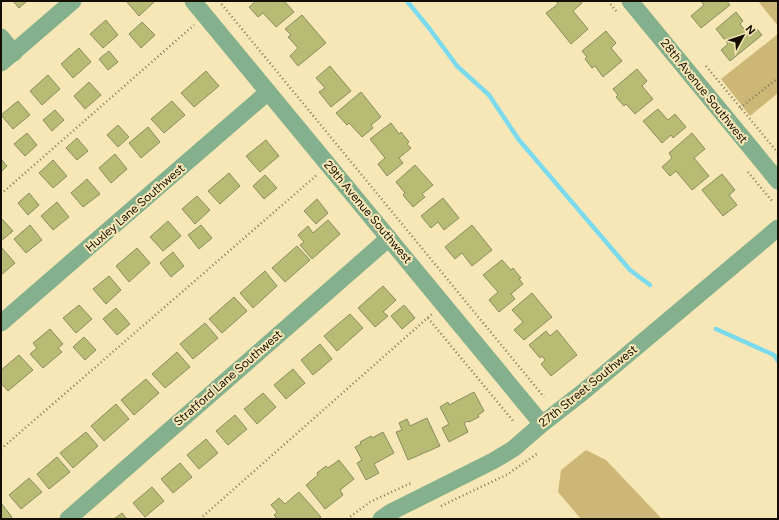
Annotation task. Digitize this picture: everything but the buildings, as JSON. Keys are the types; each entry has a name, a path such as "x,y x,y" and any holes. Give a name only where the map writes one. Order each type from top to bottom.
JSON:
{"street":[{"path":"1,37 7,58 73,1"},
{"name":"29th Avenue Southwest","path":"193,1 542,424"},
{"name":"28th Avenue Southwest","path":"630,1 778,181"},
{"name":"Huxley Lane Southwest","path":"1,323 268,92"},
{"name":"27th Street Southwest","path":"381,519 391,512 493,461 513,449 778,228"},
{"name":"Stratford Lane Southwest","path":"68,519 389,238"}],"path":[{"path":"219,1 544,398"},
{"path":"1,194 205,16"},
{"path":"706,66 778,153"},
{"path":"740,108 778,78"},
{"path":"1,449 328,165"},
{"path":"200,519 444,304"},
{"path":"428,318 514,422"}],"shaded area":[{"path":"758,1 778,1 778,26"},
{"path":"778,34 778,93 750,116 721,79"},
{"path":"586,450 606,460 662,519 581,519 558,492 561,470"}],"waterway":[{"path":"407,1 457,66 489,95 519,140 630,270 650,285"},
{"path":"716,329 774,355 778,361"}]}
